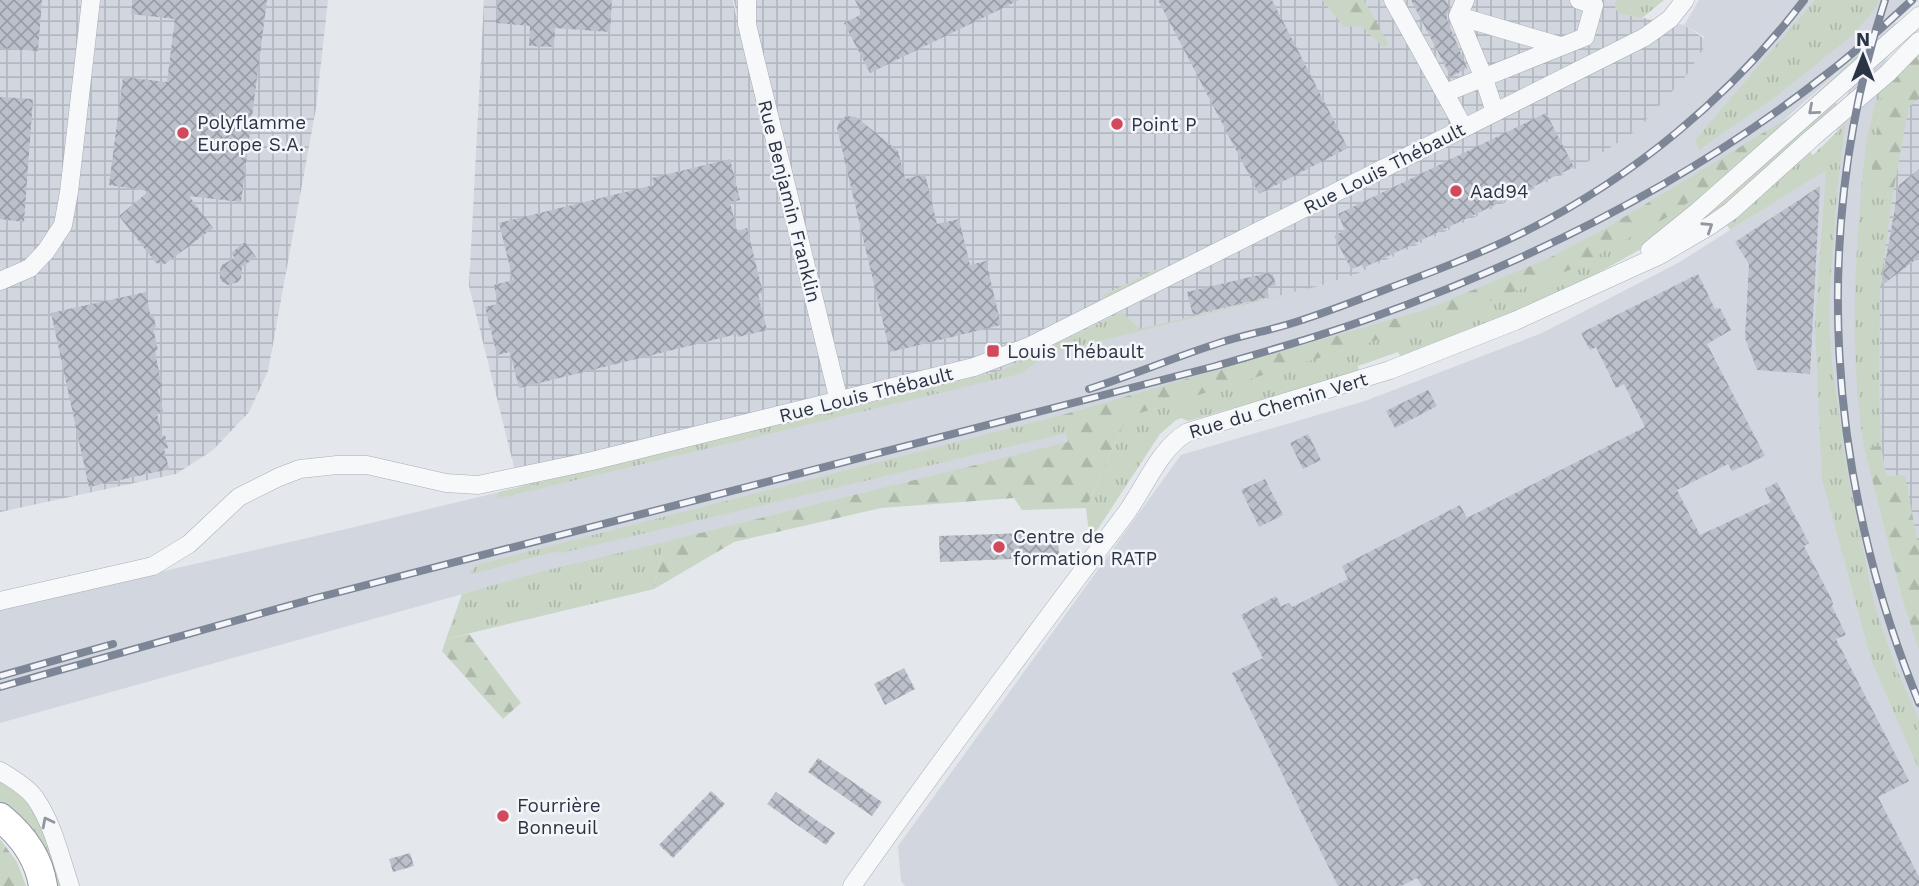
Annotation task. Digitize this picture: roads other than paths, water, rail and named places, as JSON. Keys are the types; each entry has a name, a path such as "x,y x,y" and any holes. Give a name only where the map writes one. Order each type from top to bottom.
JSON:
{"highway":[{"path":"0,817 20,836 31,852 43,886"}],"street":[{"path":"0,281 30,268 46,251 63,225 91,0"},
{"name":"Rue Benjamin Franklin","path":"747,0 747,24 839,401"},
{"path":"1393,0 1464,128"},
{"path":"1445,93 1585,37 1594,5 1579,0"},
{"name":"Rue Louis Thébault","path":"0,601 153,566 189,544 239,497 300,469 366,465 446,484 478,485 592,461 974,367 1030,346 1645,37 1670,19 1685,0"},
{"path":"1461,8 1560,46"},
{"path":"1461,8 1495,112"},
{"name":"Rue du Chemin Vert","path":"1581,290 1635,260 1665,239 1919,16"},
{"name":"Rue du Chemin Vert","path":"852,886 1127,513 1175,440 1203,427 1390,370 1515,321 1660,255 1731,211 1888,73 1919,41"},
{"path":"0,771 34,797 52,829 70,886"}],"railway":[{"path":"1089,389 1203,348 1294,323 1355,301 1491,247 1566,210 1605,186 1678,131 1745,69 1804,0"},
{"path":"1885,0 1861,88 1846,176 1839,265 1839,354 1848,443 1864,531 1888,617 1919,703"},
{"path":"0,687 316,598 1216,366 1368,319 1429,296 1549,244 1665,183 1776,112 1850,55 1912,0"},
{"path":"0,676 113,644"}],"place":[{"name":"Point P","path":"1117,124"},
{"name":"Polyflamme Europe S.A.","path":"183,133"},
{"name":"Aad94","path":"1456,191"},
{"name":"Louis Thébault","path":"993,351"},
{"name":"Centre de formation RATP","path":"999,547"},
{"name":"Fourrière Bonneuil","path":"503,816"}]}
